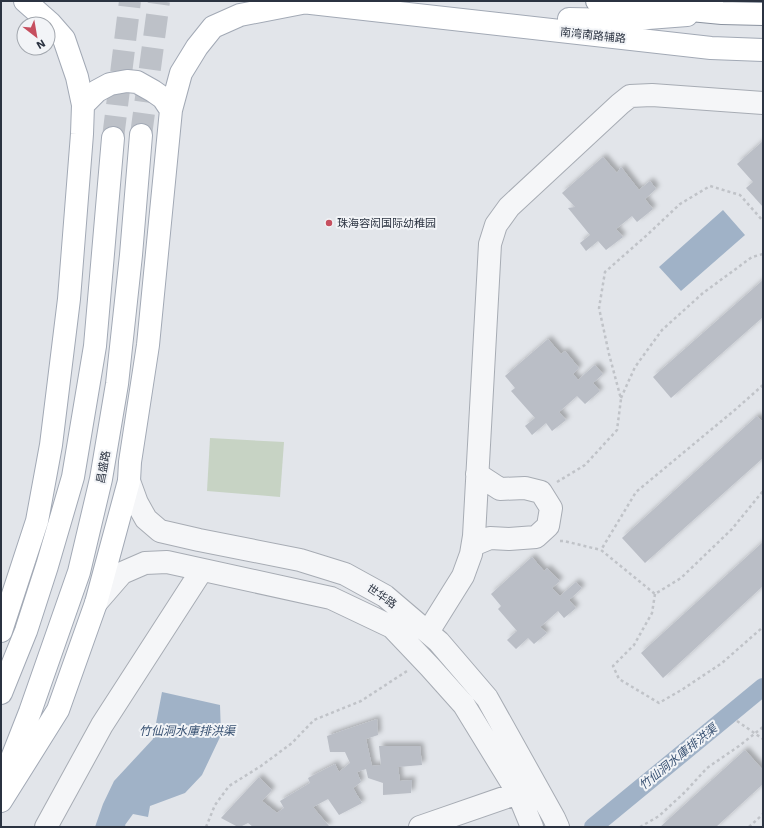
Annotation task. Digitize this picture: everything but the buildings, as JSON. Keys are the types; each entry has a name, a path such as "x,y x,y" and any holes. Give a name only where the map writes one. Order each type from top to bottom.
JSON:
{"main road":[{"path":"1,631 37,521 51,445 69,300 82,134 82,105 76,76 64,39 50,23 25,1"},
{"path":"1,801 58,710 96,603 129,481 130,462 148,345 171,110 180,73 197,47 213,27 240,15 300,1 424,16 622,20 722,13"},
{"path":"598,1 722,13 763,14"},
{"name":"南湾南路辅路","path":"424,16 711,48 763,50"},
{"path":"82,105 96,91 110,84 127,81 138,82 153,91 163,98 171,110"},
{"name":"昌盛路","path":"1,785 30,712 79,572 101,479 117,384 131,256 141,135"},
{"path":"1,693 26,631 47,566 72,478 95,346 113,138"}],"street":[{"path":"428,632 463,576 473,545 490,244 496,225 509,207 630,96 652,95 763,103"},
{"path":"473,545 490,538 509,539 536,537 548,526 551,508 541,492 525,488 500,489 477,474"},
{"name":"世华路","path":"129,481 137,503 146,519 160,531 300,560 345,574 385,596 439,642 487,698 556,823"},
{"name":"世华路","path":"96,603 122,573 144,563 167,562 331,598 392,627 464,705 518,794 532,827"},
{"path":"46,827 102,725 202,570"},
{"path":"420,827 518,794"}],"path":[{"path":"621,399 599,308 605,272 680,204 710,186 740,195 763,222"},
{"path":"541,492 585,465 617,430 621,399 635,367 662,330 703,293 752,257 763,254"},
{"path":"601,550 636,492 763,385"},
{"path":"654,594 682,578 732,529 763,491"},
{"path":"557,542 564,541 601,550 654,594"},
{"path":"654,594 652,613 634,645 613,666 619,679 659,702 683,689 722,663 763,627"},
{"path":"206,827 215,806 229,786 292,743 314,720 361,701 424,660"},
{"path":"737,721 763,739"},
{"path":"640,827 659,816 708,768 763,727"},
{"path":"749,827 763,814"}],"green space":[{"path":"210,438 284,442 280,497 207,491"}],"water":[{"path":"723,210 745,235 681,291 659,267"},
{"name":"竹仙洞水庫排洪渠","path":"162,692 220,705 221,735 202,775 185,793 150,806 148,817 133,814 125,825 126,827 95,827 103,804 114,781 153,739"}],"waterway":[{"name":"竹仙洞水庫排洪渠","path":"593,827 763,687"}],"tunnel":[{"path":"113,138 130,1"},
{"path":"141,135 159,1"}],"place":[{"name":"珠海容闳国际幼稚园","path":"329,223"}]}
